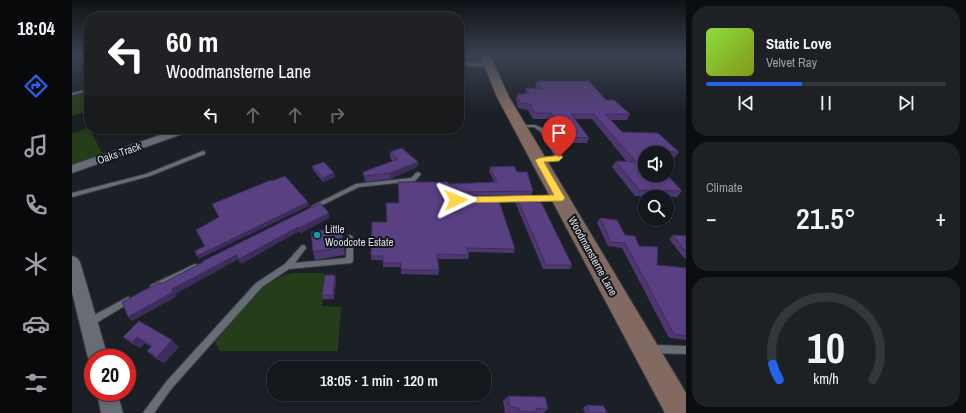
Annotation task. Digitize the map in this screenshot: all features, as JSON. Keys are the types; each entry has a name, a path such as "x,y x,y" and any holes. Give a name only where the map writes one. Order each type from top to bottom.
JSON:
{"street":[{"name":"Woodmansterne Lane","path":"493,74 503,97 682,413"},
{"name":"Oaks Track","path":"72,169 174,134"},
{"path":"72,262 95,349"},
{"path":"109,401 112,413"}],"lane":[{"path":"72,94 84,91"},
{"path":"72,195 148,175 203,153"},
{"path":"308,210 358,185 413,180 418,174"},
{"path":"486,199 560,198"},
{"path":"288,266 350,261 350,238"},
{"path":"148,413 169,385 254,290 259,285 288,266 303,248"},
{"path":"146,291 200,264"},
{"path":"88,323 132,298"},
{"path":"645,348 686,350"}],"green space":[{"path":"84,93 84,112 72,116 72,96"},
{"path":"84,129 84,134 92,134 104,157 72,165 72,134"},
{"path":"292,273 324,273 326,279 322,306 341,307 338,351 220,351 215,342 258,291 280,277"}],"building":[{"path":"537,81 589,81 606,100 614,100 630,114 605,114 622,132 658,133 672,146 638,146 638,182 674,182 682,191 639,190 616,161 636,162 594,114 571,114 589,138 567,137 551,113 535,113 530,104 520,103 517,94 529,94 526,88 542,89"},
{"path":"674,147 679,152 674,152"},
{"path":"402,148 418,162 390,173 364,176 363,172 398,159 390,152"},
{"path":"324,162 334,173 323,178 312,166"},
{"path":"514,166 517,172 527,172 533,191 457,192 452,195 457,199 498,198 515,249 467,248 469,255 437,254 439,270 401,270 401,263 383,263 383,256 371,256 372,222 387,222 386,203 399,203 398,182 448,182 449,184 497,182 490,167"},
{"path":"285,176 308,202 197,256 195,251 205,246 196,230 219,217 212,204 271,180 272,181"},
{"path":"535,197 536,202 541,202 572,265 546,265 517,198"},
{"path":"320,203 329,213 299,228 298,227 239,259 236,255 172,289 173,292 128,317 122,302 160,282 161,284 205,261 203,261"},
{"path":"600,218 617,220 625,235 635,236 639,246 658,247 657,265 686,268 686,336 674,334 625,243 611,242"},
{"path":"341,227 344,247 313,252 311,232"},
{"path":"673,235 686,236 686,252"},
{"path":"325,275 335,275 333,295 322,295"},
{"path":"139,321 172,340 157,357 147,351 152,346 137,337 132,342 123,337"},
{"path":"508,396 545,397 548,409 536,408 537,412 519,411 519,408 510,407"},
{"path":"587,405 604,406 607,413 590,413"}],"place":[{"name":"Little Woodcote Estate","path":"317,235"}],"route":[{"path":"456,200 560,198 539,160 556,159 559,157"}]}
